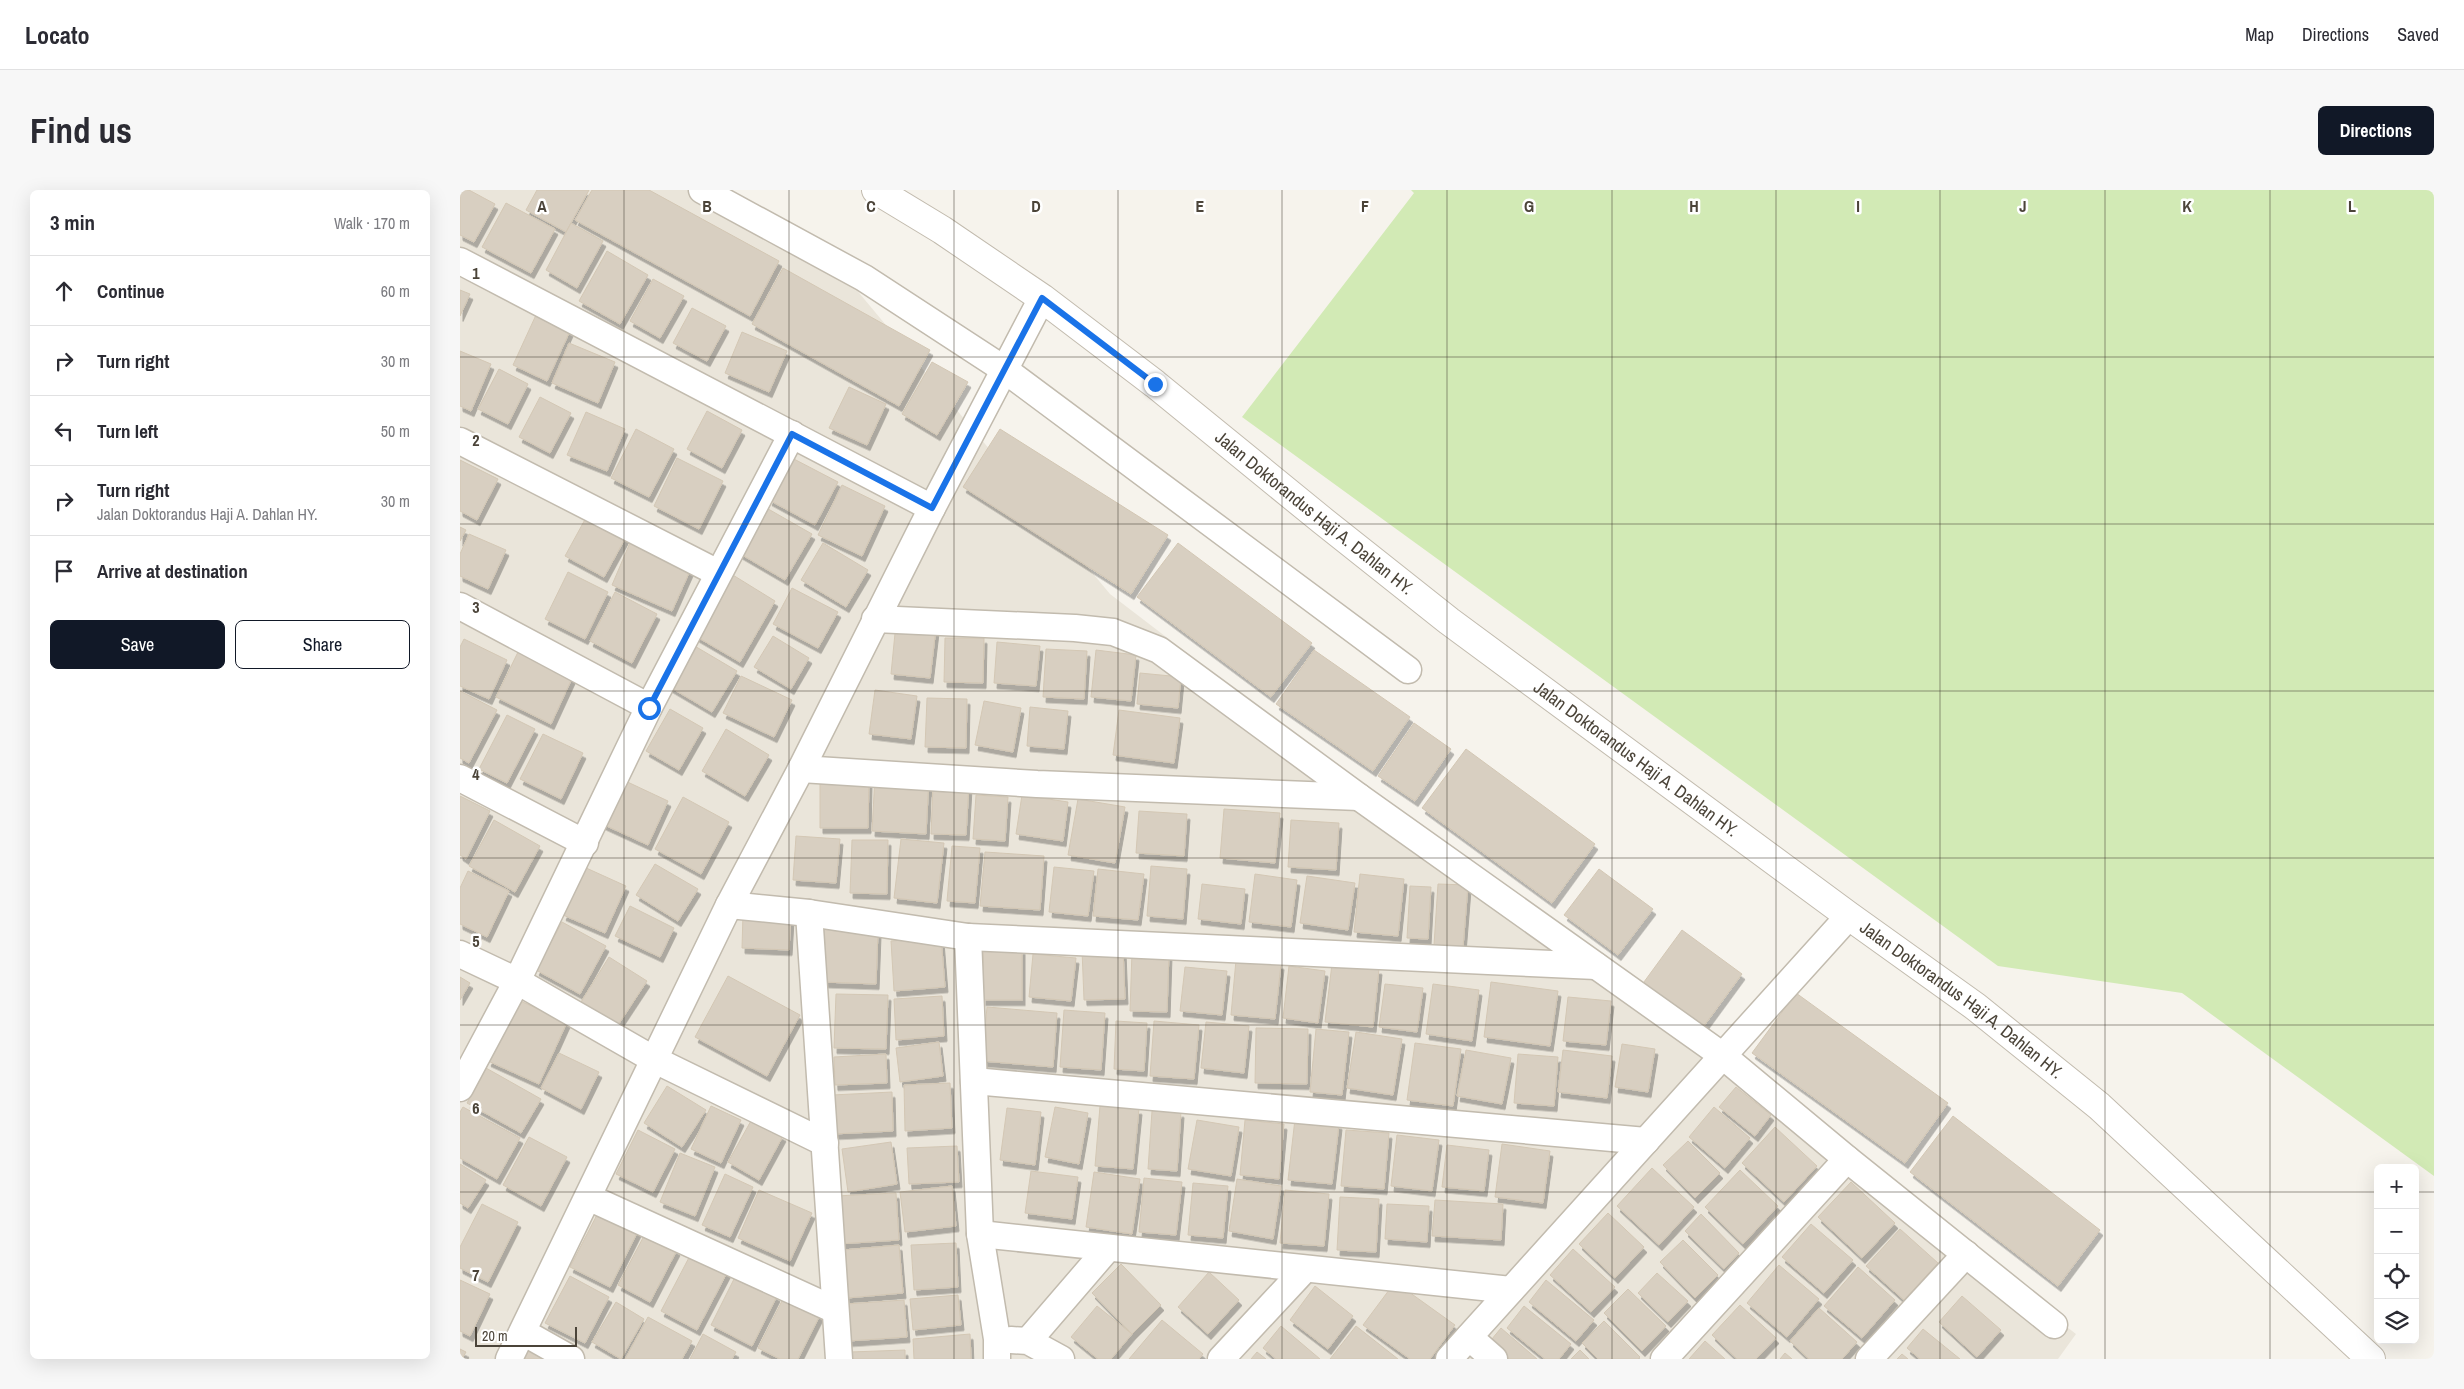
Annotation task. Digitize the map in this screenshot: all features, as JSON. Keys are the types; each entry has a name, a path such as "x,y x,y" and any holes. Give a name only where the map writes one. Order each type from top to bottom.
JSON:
{"street":[{"path":"702,190 864,278 1005,370 1408,670"},
{"name":"Jalan Doktorandus Haji A. Dahlan HY.","path":"876,190 942,230 1042,298 1155,384 1323,522 1449,622 1976,1007 2099,1106 2371,1359"},
{"path":"460,261 932,508"},
{"path":"509,1359 729,905 801,768 932,508 1042,298"},
{"path":"460,1088 517,981 649,708 792,434"},
{"path":"460,442 718,573"},
{"path":"460,606 649,708"},
{"path":"875,619 1076,628 1113,632 1159,650 1359,797 1723,1056 1847,1159 2054,1324"},
{"path":"801,768 1036,784 1359,797"},
{"path":"460,778 585,843"},
{"path":"729,905 809,913 968,936 1596,966"},
{"path":"809,913 826,1143 839,1359"},
{"path":"1449,1359 1849,916"},
{"path":"968,936 980,1234 997,1349 1028,1341 1108,1248"},
{"path":"460,954 517,981 653,1059 826,1143"},
{"path":"974,1081 1646,1141"},
{"path":"1664,1359 1847,1159"},
{"path":"588,1197 835,1310"},
{"path":"980,1234 1304,1270 1511,1290"},
{"path":"1869,1359 1966,1254"},
{"path":"1221,1359 1304,1270"},
{"path":"523,1332 571,1359"},
{"path":"1469,1336 1494,1359"},
{"path":"1028,1341 1061,1359"}],"shaded area":[{"path":"460,190 688,190 840,270 1110,594 2076,1334 2058,1359 460,1359"}],"green space":[{"path":"1411,190 2434,190 2434,1176 2182,993 1998,966 1242,417 1414,193"}],"building":[{"path":"460,190 469,190 495,204 474,242 460,235"},
{"path":"537,190 589,190 566,232 526,210"},
{"path":"592,190 649,190 779,261 750,316 575,220"},
{"path":"506,203 555,229 531,273 482,247"},
{"path":"571,223 603,241 577,288 546,270"},
{"path":"607,251 648,275 620,324 579,301"},
{"path":"783,268 930,350 899,406 752,324"},
{"path":"653,279 684,296 660,338 630,321"},
{"path":"460,290 470,294 460,316"},
{"path":"692,308 726,326 707,361 673,343"},
{"path":"536,315 570,331 547,381 513,365"},
{"path":"742,332 787,351 769,392 725,373"},
{"path":"569,343 615,362 598,403 552,383"},
{"path":"460,351 491,364 471,411 460,406"},
{"path":"932,362 968,382 937,435 902,414"},
{"path":"499,369 528,384 508,424 478,409"},
{"path":"849,387 886,404 867,445 829,428"},
{"path":"540,397 571,413 550,453 519,437"},
{"path":"707,411 742,430 722,468 687,449"},
{"path":"586,412 625,429 607,471 567,455"},
{"path":"636,429 674,449 649,497 611,478"},
{"path":"1000,429 1168,535 1131,594 963,487"},
{"path":"677,458 723,481 699,529 654,506"},
{"path":"792,458 838,482 815,525 769,500"},
{"path":"460,460 498,479 477,520 460,511"},
{"path":"842,485 885,506 862,556 818,535"},
{"path":"763,506 812,534 785,580 737,552"},
{"path":"588,514 627,535 604,577 565,556"},
{"path":"460,527 466,530 460,541"},
{"path":"469,534 506,550 488,589 460,576 460,554"},
{"path":"632,538 693,564 672,611 612,585"},
{"path":"823,543 868,570 846,607 801,580"},
{"path":"1178,543 1312,643 1271,697 1137,597"},
{"path":"568,572 608,592 585,639 545,619"},
{"path":"728,572 775,601 740,662 692,634"},
{"path":"792,588 838,612 818,648 773,624"},
{"path":"615,592 657,614 632,663 590,641"},
{"path":"896,623 936,628 930,678 891,674"},
{"path":"773,636 809,658 791,689 754,667"},
{"path":"945,638 984,638 983,683 944,682"},
{"path":"464,639 507,660 489,699 460,686 460,647"},
{"path":"997,642 1040,646 1036,686 994,683"},
{"path":"693,645 737,671 712,712 668,686"},
{"path":"520,648 574,674 551,724 496,697"},
{"path":"1046,649 1087,651 1084,699 1043,697"},
{"path":"1096,650 1136,655 1131,701 1091,697"},
{"path":"1314,650 1410,717 1373,771 1276,704"},
{"path":"1140,673 1181,677 1178,708 1137,704"},
{"path":"741,676 792,700 774,737 723,713"},
{"path":"875,690 917,696 911,739 869,734"},
{"path":"460,691 497,710 469,763 460,758"},
{"path":"927,698 967,699 966,748 925,747"},
{"path":"984,701 1021,708 1013,752 975,745"},
{"path":"1030,707 1068,711 1064,749 1027,746"},
{"path":"670,709 703,728 679,770 646,751"},
{"path":"1119,710 1180,718 1174,763 1113,755"},
{"path":"507,715 535,729 507,783 479,769"},
{"path":"1414,723 1451,749 1415,801 1378,776"},
{"path":"726,729 769,755 745,796 702,771"},
{"path":"543,734 583,753 561,799 520,779"},
{"path":"1466,749 1595,844 1552,903 1422,808"},
{"path":"875,776 929,778 926,834 872,831"},
{"path":"619,778 668,801 648,845 598,822"},
{"path":"820,779 869,779 868,828 820,828"},
{"path":"933,784 969,784 966,835 931,834"},
{"path":"976,795 1008,797 1005,841 973,839"},
{"path":"1022,795 1068,802 1063,841 1016,834"},
{"path":"460,796 490,811 466,859 460,855"},
{"path":"683,797 729,822 701,874 655,849"},
{"path":"1078,799 1125,807 1115,863 1068,855"},
{"path":"1224,809 1280,813 1275,863 1220,858"},
{"path":"1139,811 1187,814 1184,856 1136,853"},
{"path":"494,820 540,846 515,892 469,866"},
{"path":"1291,820 1339,823 1336,870 1288,867"},
{"path":"796,836 840,839 836,883 793,880"},
{"path":"901,839 944,843 937,903 894,898"},
{"path":"852,840 888,840 887,894 850,893"},
{"path":"952,846 980,848 975,903 947,901"},
{"path":"985,852 1044,856 1040,910 980,906"},
{"path":"655,864 698,889 678,921 636,895"},
{"path":"1151,866 1187,869 1183,919 1147,916"},
{"path":"584,867 626,886 605,933 563,915"},
{"path":"1054,867 1094,871 1088,916 1049,912"},
{"path":"1098,869 1144,874 1138,920 1093,916"},
{"path":"1599,869 1653,909 1618,955 1564,915"},
{"path":"468,871 509,891 487,937 460,924 460,888"},
{"path":"1255,874 1297,880 1291,927 1249,922"},
{"path":"1360,874 1404,879 1398,936 1354,932"},
{"path":"1307,876 1355,883 1348,930 1300,923"},
{"path":"1202,884 1245,889 1241,924 1198,919"},
{"path":"1438,884 1468,885 1463,947 1434,945"},
{"path":"1410,886 1431,887 1428,939 1407,938"},
{"path":"630,906 674,928 660,957 615,936"},
{"path":"743,913 791,915 789,950 742,948"},
{"path":"562,922 606,946 580,994 536,970"},
{"path":"824,929 878,931 876,984 822,982"},
{"path":"1682,930 1742,974 1701,1030 1641,986"},
{"path":"941,937 945,987 894,991 891,941"},
{"path":"1123,948 1125,999 1084,1000 1082,950"},
{"path":"983,949 1022,949 1022,1000 983,1000"},
{"path":"1132,951 1169,952 1167,1012 1130,1011"},
{"path":"1033,954 1076,958 1071,1001 1029,997"},
{"path":"609,957 647,981 618,1025 581,1002"},
{"path":"1236,960 1281,964 1275,1019 1231,1015"},
{"path":"1332,964 1379,969 1373,1027 1325,1022"},
{"path":"1289,966 1325,971 1318,1023 1283,1018"},
{"path":"1185,967 1227,971 1222,1015 1180,1011"},
{"path":"728,976 800,1015 767,1076 695,1037"},
{"path":"460,977 470,983 460,1000"},
{"path":"1491,982 1558,991 1550,1046 1484,1037"},
{"path":"1385,984 1423,988 1417,1032 1379,1027"},
{"path":"1433,984 1479,990 1472,1041 1426,1034"},
{"path":"1796,993 1948,1103 1905,1163 1752,1053"},
{"path":"836,994 888,995 886,1049 834,1048"},
{"path":"942,996 944,1036 896,1040 894,999"},
{"path":"1568,997 1611,1001 1606,1045 1563,1041"},
{"path":"516,999 567,1022 539,1084 488,1061"},
{"path":"987,1007 1057,1013 1053,1067 982,1061"},
{"path":"1064,1010 1105,1013 1101,1070 1060,1067"},
{"path":"1116,1021 1147,1023 1144,1071 1114,1069"},
{"path":"1154,1021 1199,1025 1194,1079 1150,1076"},
{"path":"1206,1022 1249,1026 1244,1073 1201,1068"},
{"path":"1256,1028 1308,1029 1307,1084 1255,1083"},
{"path":"1316,1029 1349,1032 1342,1095 1310,1092"},
{"path":"1356,1032 1402,1039 1393,1095 1347,1088"},
{"path":"939,1042 943,1076 900,1082 896,1048"},
{"path":"1415,1043 1461,1049 1453,1106 1407,1100"},
{"path":"1622,1044 1655,1049 1648,1092 1615,1087"},
{"path":"1466,1050 1511,1058 1502,1104 1457,1096"},
{"path":"1563,1050 1612,1056 1607,1098 1558,1092"},
{"path":"559,1053 599,1072 581,1109 541,1088"},
{"path":"886,1054 887,1083 835,1085 834,1057"},
{"path":"1518,1054 1558,1057 1554,1106 1514,1103"},
{"path":"486,1068 541,1099 521,1133 467,1103"},
{"path":"950,1083 952,1128 905,1131 904,1085"},
{"path":"667,1086 706,1110 682,1147 644,1123"},
{"path":"1736,1087 1771,1115 1755,1136 1719,1107"},
{"path":"892,1092 893,1131 833,1134 832,1095"},
{"path":"711,1106 741,1120 721,1163 691,1149"},
{"path":"1100,1106 1139,1109 1133,1169 1095,1166"},
{"path":"463,1107 520,1138 497,1179 460,1158 460,1112"},
{"path":"1055,1107 1088,1113 1079,1164 1045,1157"},
{"path":"1714,1107 1750,1138 1725,1168 1689,1137"},
{"path":"1007,1108 1041,1112 1035,1165 1000,1160"},
{"path":"1152,1111 1181,1112 1177,1171 1148,1169"},
{"path":"1953,1116 2100,1230 2058,1286 1910,1172"},
{"path":"752,1119 783,1136 759,1180 728,1162"},
{"path":"1295,1119 1339,1124 1332,1184 1288,1180"},
{"path":"1197,1120 1239,1127 1231,1176 1188,1169"},
{"path":"1245,1120 1284,1124 1279,1179 1240,1175"},
{"path":"1775,1127 1817,1166 1784,1202 1742,1163"},
{"path":"638,1130 675,1149 653,1192 616,1174"},
{"path":"1346,1130 1389,1133 1384,1189 1341,1186"},
{"path":"1397,1135 1439,1140 1432,1191 1391,1186"},
{"path":"529,1137 567,1157 541,1206 503,1185"},
{"path":"1688,1141 1720,1173 1695,1198 1663,1165"},
{"path":"891,1142 897,1184 848,1192 842,1149"},
{"path":"1502,1144 1550,1151 1543,1203 1495,1197"},
{"path":"1447,1145 1489,1150 1484,1191 1442,1187"},
{"path":"957,1146 959,1182 909,1184 907,1148"},
{"path":"680,1153 715,1167 695,1216 660,1202"},
{"path":"460,1164 486,1180 468,1208 460,1203"},
{"path":"1652,1168 1694,1207 1659,1245 1617,1206"},
{"path":"1740,1170 1778,1206 1743,1244 1705,1207"},
{"path":"1031,1171 1078,1177 1072,1219 1025,1213"},
{"path":"1094,1172 1140,1179 1132,1234 1086,1227"},
{"path":"725,1174 753,1187 730,1237 702,1225"},
{"path":"1144,1178 1182,1182 1176,1235 1139,1232"},
{"path":"1237,1179 1281,1186 1273,1239 1229,1231"},
{"path":"1851,1182 1895,1223 1862,1258 1818,1217"},
{"path":"1193,1183 1228,1186 1223,1238 1188,1235"},
{"path":"952,1186 956,1226 905,1232 900,1192"},
{"path":"759,1190 812,1213 790,1261 738,1238"},
{"path":"1285,1190 1329,1194 1324,1246 1280,1243"},
{"path":"896,1193 899,1240 838,1244 835,1196"},
{"path":"1340,1197 1379,1199 1376,1252 1337,1250"},
{"path":"1435,1200 1503,1204 1501,1240 1432,1236"},
{"path":"482,1204 518,1222 488,1282 460,1268 460,1247"},
{"path":"1387,1204 1429,1206 1427,1242 1385,1239"},
{"path":"601,1207 640,1227 610,1287 570,1267"},
{"path":"1608,1213 1644,1247 1615,1278 1579,1244"},
{"path":"1701,1214 1739,1253 1724,1269 1685,1231"},
{"path":"1811,1224 1853,1260 1824,1293 1782,1257"},
{"path":"1900,1229 1938,1263 1904,1300 1866,1266"},
{"path":"645,1234 677,1250 650,1302 618,1285"},
{"path":"1683,1240 1718,1275 1695,1298 1660,1262"},
{"path":"956,1243 958,1287 914,1290 911,1245"},
{"path":"899,1245 903,1293 847,1298 843,1250"},
{"path":"694,1248 730,1267 697,1330 661,1311"},
{"path":"1573,1249 1615,1287 1591,1312 1550,1275"},
{"path":"1121,1264 1161,1305 1132,1334 1092,1293"},
{"path":"1779,1265 1819,1299 1787,1337 1747,1303"},
{"path":"1858,1267 1895,1300 1862,1338 1824,1306"},
{"path":"1209,1272 1239,1300 1208,1334 1178,1307"},
{"path":"1657,1273 1688,1301 1668,1322 1638,1293"},
{"path":"736,1275 777,1296 752,1346 711,1325"},
{"path":"570,1276 609,1297 585,1343 545,1323"},
{"path":"460,1280 490,1294 470,1336 460,1331"},
{"path":"1546,1280 1594,1320 1576,1341 1529,1302"},
{"path":"1395,1282 1455,1325 1430,1359 1410,1359 1363,1325"},
{"path":"1315,1286 1353,1316 1328,1349 1290,1320"},
{"path":"1628,1289 1666,1326 1642,1351 1604,1313"},
{"path":"958,1295 961,1325 913,1330 910,1299"},
{"path":"1962,1296 2001,1330 1977,1357 1939,1322"},
{"path":"784,1297 820,1315 798,1359 780,1359 758,1348"},
{"path":"904,1300 907,1337 848,1341 846,1304"},
{"path":"616,1302 644,1319 621,1359 592,1342"},
{"path":"1740,1305 1776,1338 1756,1359 1737,1359 1712,1335"},
{"path":"1097,1306 1132,1334 1111,1359 1098,1359 1071,1337"},
{"path":"1524,1306 1571,1344 1559,1359 1545,1359 1507,1328"},
{"path":"1819,1308 1857,1342 1842,1359 1809,1359 1790,1341"},
{"path":"648,1317 692,1341 682,1359 625,1359"},
{"path":"1162,1320 1203,1354 1199,1359 1129,1359"},
{"path":"1604,1321 1640,1357 1638,1359 1598,1359 1582,1343"},
{"path":"1281,1326 1320,1359 1276,1359 1263,1348"},
{"path":"1356,1326 1398,1359 1330,1359"},
{"path":"1501,1328 1537,1359 1503,1359 1487,1345"},
{"path":"1923,1329 1960,1359 1920,1359 1907,1348"},
{"path":"703,1334 736,1352 732,1359 690,1359"},
{"path":"970,1334 971,1359 914,1359 913,1339"},
{"path":"1705,1341 1725,1359 1689,1359"},
{"path":"529,1347 551,1359 523,1359"},
{"path":"460,1349 466,1352 462,1359 460,1359"},
{"path":"905,1350 905,1359 850,1359 850,1352"},
{"path":"1580,1350 1589,1359 1571,1359"},
{"path":"1257,1352 1266,1359 1251,1359"},
{"path":"1785,1353 1792,1359 1780,1359"},
{"path":"1902,1354 1908,1359 1897,1359"}],"route":[{"path":"649,708 792,434 932,508 1042,298 1155,384"}]}
